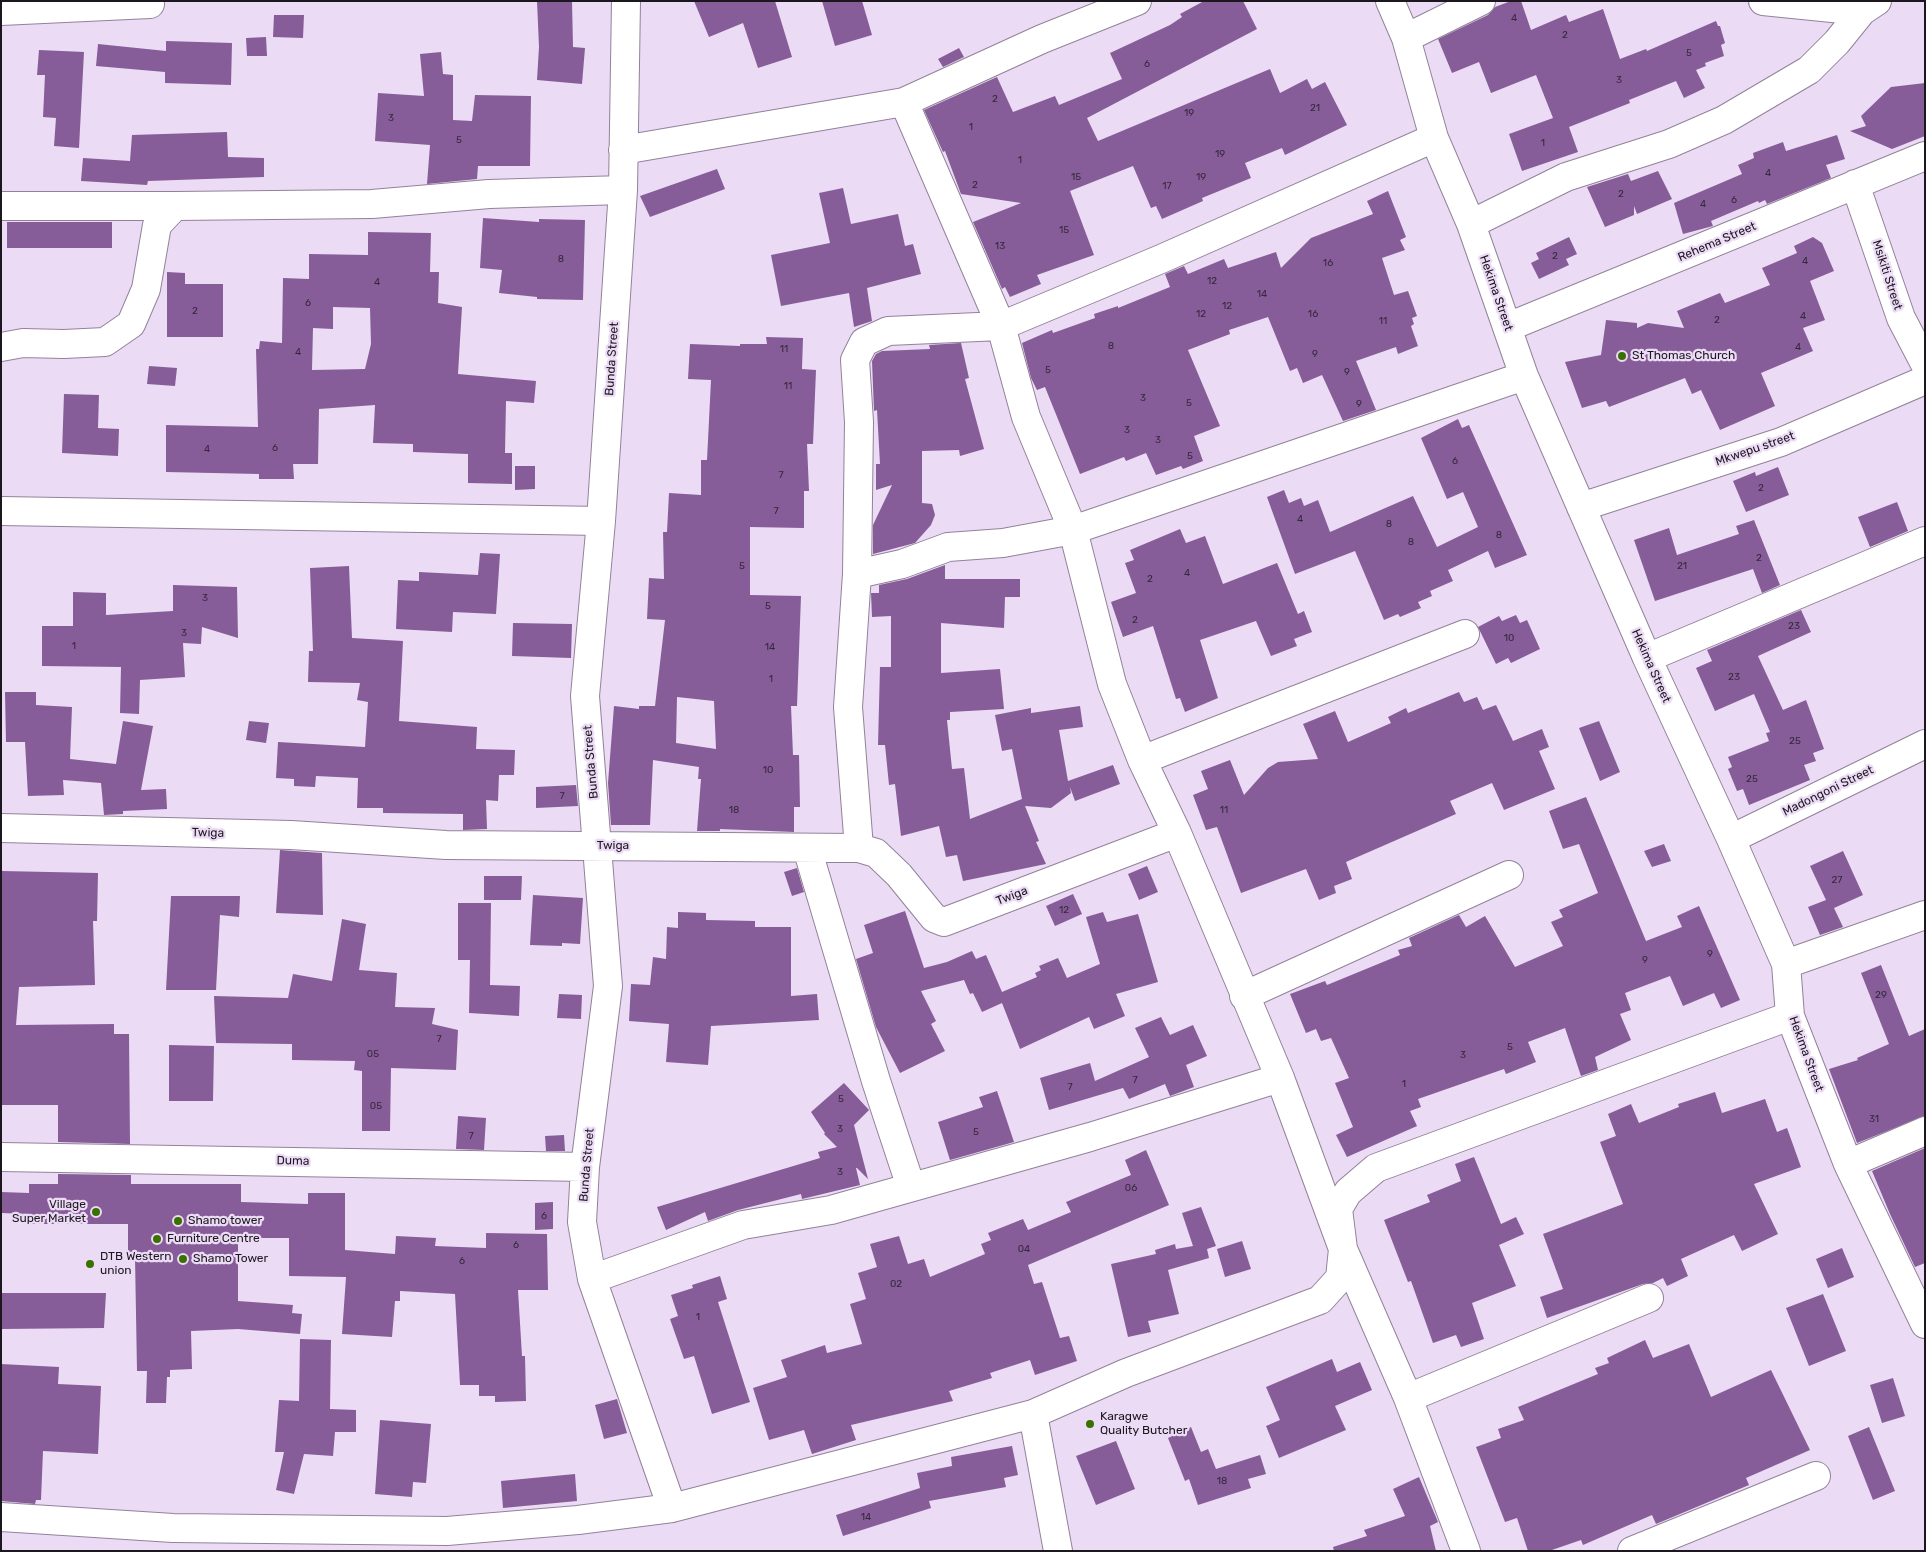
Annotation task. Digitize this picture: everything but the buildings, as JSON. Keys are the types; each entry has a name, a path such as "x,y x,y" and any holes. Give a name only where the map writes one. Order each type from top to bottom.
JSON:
{"street":[{"name":"Bunda Street","path":"626,1 623,190 601,522 585,696 608,986 585,1168 582,1222 592,1280 672,1508"},
{"path":"623,150 904,102 1042,39 1137,1"},
{"name":"Hekima Street","path":"1390,1 1406,38 1434,138 1472,224 1524,376 1647,658 1731,839 1786,964 1790,1016 1848,1164 1925,1324"},
{"path":"1406,38 1481,1"},
{"path":"1763,1 1870,6"},
{"path":"1,11 150,4"},
{"path":"1472,224 1566,177 1669,144 1724,120 1809,70 1870,6"},
{"path":"904,102 1001,326 1026,417 1073,530 1112,684 1142,760 1178,833 1244,996 1280,1078 1343,1249 1408,1398 1466,1551"},
{"path":"859,848 848,707 858,574 859,422 855,360 864,342 888,331 1001,326 1161,259 1434,138"},
{"name":"Rehema Street","path":"1508,327 1925,156"},
{"name":"Msikiti Street","path":"1854,184 1901,318 1925,364"},
{"path":"1,206 372,204 489,194 623,190"},
{"path":"1,346 23,343 64,344 104,342 131,324 146,289 157,225 175,206"},
{"path":"858,574 902,564 948,547 1003,543 1073,530 1524,376"},
{"name":"Mkwepu street","path":"1581,506 1781,442 1925,380"},
{"path":"1,511 601,522"},
{"path":"1647,658 1925,541"},
{"path":"1142,760 1465,634"},
{"name":"Madongoni Street","path":"1731,839 1925,744"},
{"name":"Twiga","path":"1,828 291,835 446,845 859,848 876,853 899,875 934,918 944,922 1178,833"},
{"path":"807,848 876,1081 911,1187"},
{"path":"1244,996 1391,931 1509,875"},
{"path":"1786,964 1925,915"},
{"path":"1,1517 173,1528 447,1531 578,1520 672,1508 1034,1414 1126,1373 1320,1300 1340,1278 1343,1249 1338,1208 1348,1192 1376,1168 1790,1016"},
{"path":"592,1280 743,1225 831,1210 1090,1137 1280,1078"},
{"path":"1848,1164 1925,1132"},
{"name":"Duma","path":"1,1157 585,1168"},
{"path":"1408,1398 1649,1298"},
{"path":"1034,1414 1058,1551"},
{"path":"1632,1551 1816,1476"}],"place":[{"name":"St Thomas Church","path":"1622,356"},
{"name":"Village Super Market","path":"96,1212"},
{"name":"Shamo tower","path":"178,1221"},
{"name":"Furniture Centre","path":"157,1239"},
{"name":"Shamo Tower","path":"183,1259"},
{"name":"DTB Western union","path":"90,1264"},
{"name":"Karagwe Quality Butcher","path":"1090,1424"}]}
